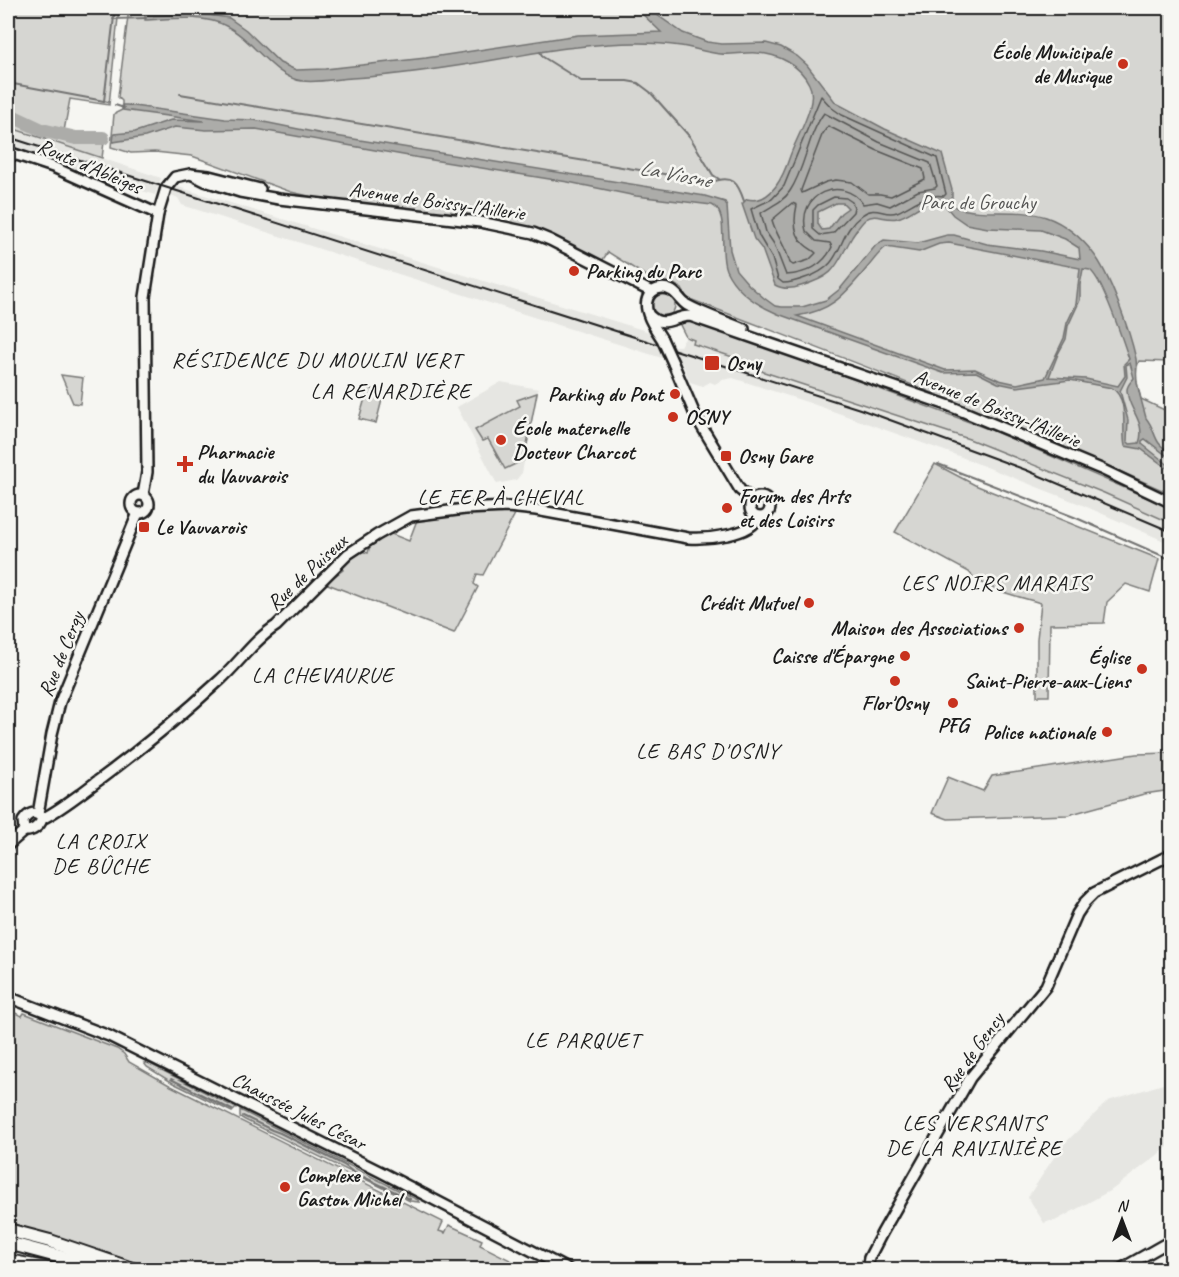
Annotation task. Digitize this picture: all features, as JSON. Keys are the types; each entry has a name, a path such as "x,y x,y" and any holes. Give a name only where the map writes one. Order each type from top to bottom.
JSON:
{"highway":[{"path":"8,1233 110,1269"},
{"path":"8,1233 50,1241 135,1269"},
{"path":"8,1251 78,1269"},
{"path":"8,1261 55,1269"}],"street":[{"name":"Route d'Ableiges","path":"8,152 53,167 158,214"},
{"name":"Avenue de Boissy-l'Aillerie","path":"158,214 171,180 180,175 191,174 240,192 480,222 532,233 559,244 652,292"},
{"name":"Rue de Cergy","path":"40,817 52,734 60,702 138,513 132,508 132,501 136,496 143,495 147,472 144,297 158,214"},
{"path":"753,500 740,490 696,417 646,304 652,292 661,288 670,290 692,308 806,355"},
{"path":"676,317 680,309 680,300"},
{"path":"650,316 664,323 676,317 690,316 806,355"},
{"path":"662,339 664,323"},
{"name":"Avenue de Boissy-l'Aillerie","path":"806,355 950,406 1101,469 1172,503"},
{"path":"762,498 770,504 768,514 758,516 753,513 751,508 753,500 762,498"},
{"name":"Rue de Puiseux","path":"40,817 131,756 194,704 348,554 376,535 411,516 465,509 508,507 702,539 728,535 750,527 758,516"},
{"path":"8,844 24,831 32,830 41,823 40,817 30,813 23,821 24,831"},
{"name":"Rue de Gency","path":"867,1269 869,1258 882,1233 970,1078 1046,986 1077,914 1085,902 1094,893 1172,854"},
{"name":"Chaussée Jules César","path":"8,997 109,1036 569,1269"},
{"path":"1119,1269 1172,1240"}],"shaded area":[{"path":"8,127 161,178 155,195 8,148"},
{"path":"175,186 653,333 665,359 182,205 178,198 169,194"},
{"path":"686,337 695,340 694,344 751,363 751,366 764,372 969,439 1104,493 1171,523 1171,544 1080,504 956,455 810,403 733,378 715,384 710,382 703,386 690,382 682,363 677,362 671,346 680,346"},
{"name":"École maternelle Docteur Charcot","path":"501,382 538,389 522,473 516,480 497,484 457,407"},
{"path":"1163,1084 1171,1107 1171,1136 1168,1147 1113,1189 1055,1221 1044,1223 1028,1197 1060,1148 1108,1101"}],"green space":[{"path":"8,8 119,8 109,105 70,99 63,136 76,140 104,142 102,158 8,127"},
{"name":"Parc de Grouchy","path":"129,8 1171,8 1171,362 1139,361 1136,375 1141,399 1171,413 1171,494 1112,467 870,368 687,298 682,289 671,282 657,283 608,252 602,261 543,232 477,217 322,199 291,192 192,156 155,152 131,153 111,147 114,114 122,110 122,101 118,97"},
{"path":"663,293 672,296 675,305 672,314 663,317 654,314 651,305 654,296"},
{"path":"690,319 991,430 1171,508 1171,523 1104,493 969,439 764,372 750,366 751,363 693,344 694,340 686,337 680,325"},
{"path":"61,375 83,378 80,404 73,403"},
{"path":"368,388 384,392 376,423 359,419"},
{"path":"537,393 524,460 505,469 488,439 482,441 475,430 520,406 517,400"},
{"path":"935,464 975,485 1159,559 1150,592 1126,584 1107,602 1104,623 1050,624 1049,696 1037,696 1037,639 1041,603 992,588 969,572 895,532"},
{"path":"495,510 515,514 483,575 477,574 474,584 478,587 454,633 325,583 343,570 342,567 361,551 368,553 370,545 389,533 409,541 417,520"},
{"path":"1171,753 1171,790 1144,794 1068,815 948,819 932,813 948,777 983,791 992,776 1136,754"},
{"path":"8,1010 22,1016 24,1013 117,1049 129,1062 171,1086 443,1222 439,1231 445,1233 449,1225 482,1240 480,1245 528,1269 155,1269 8,1222"},
{"path":"144,1063 236,1108 232,1112 173,1083"},
{"path":"240,1110 419,1202 410,1201 245,1120 240,1117"}],"water":[{"path":"636,8 647,8 683,33 707,42 766,43 781,47 807,65 836,103 885,129 942,154 955,207 977,211 1035,214 1059,223 1078,237 1089,247 1099,262 1112,289 1136,359 1137,382 1146,418 1158,441 1171,452 1171,459 1145,439 1142,444 1171,467 1171,471 1141,449 1125,446 1123,407 1118,393 1112,388 1070,380 1017,387 998,383 976,372 943,373 778,314 762,306 735,285 726,270 721,216 712,205 636,196 568,182 256,129 206,130 175,127 145,137 113,142 114,134 135,132 171,120 204,121 123,110 122,105 127,105 225,119 254,120 323,134 705,196 725,202 727,206 730,250 736,270 764,298 775,306 782,307 802,307 826,300 840,289 876,245 884,240 918,243 954,235 987,244 1080,259 1079,248 1065,239 1041,230 988,228 966,224 953,215 943,203 936,202 924,204 897,218 874,216 866,219 852,237 834,269 828,274 794,288 778,287 775,285 762,249 754,239 742,204 747,199 756,200 763,197 776,186 806,119 811,91 800,71 788,62 773,56 752,53 716,53 668,44 615,44 559,49 409,73 302,81 282,73 236,32 217,22 187,18 145,20 145,16 202,14 229,18 246,30 280,63 296,70 426,58 578,35 661,32","holes":["836,203 843,203 848,208 841,213 829,229 822,230 818,224 818,212","949,243 1080,268 1076,304 1067,323 1064,338 1045,378 1017,384 999,380 975,369 945,370 797,316 820,310 837,300 886,247 919,252 939,244","1083,269 1090,270 1101,286 1117,326 1129,359 1124,364 1125,376 1118,386 1086,379 1049,377 1080,300","1130,363 1134,378 1127,390 1139,422 1141,435 1139,443 1130,444 1127,441 1128,420 1120,391 1127,377 1126,365"]}],"waterway":[{"path":"108,102 104,101 115,8"},
{"path":"113,19 146,18"},
{"path":"540,52 543,57 581,81 638,83 650,92 690,137 713,175 719,179"},
{"path":"8,83 104,101"},
{"path":"180,94 712,182 725,179 737,185 744,201"},
{"path":"115,105 124,108"},
{"name":"La Viosne","path":"8,114 42,130 76,138 103,138"},
{"path":"938,464 1074,517 1172,560"},
{"path":"171,1079 232,1110"},
{"path":"243,1116 410,1199"}],"railway":[{"path":"8,137 860,409 1026,470 1172,532"}],"place":[{"name":"École Municipale de Musique","path":"1123,64"},
{"name":"Parking du Parc","path":"574,271"},
{"name":"Osny","path":"712,363"},
{"name":"Parking du Pont","path":"675,394"},
{"name":"OSNY","path":"673,417"},
{"name":"École maternelle Docteur Charcot","path":"501,440"},
{"name":"Osny Gare","path":"726,456"},
{"name":"Pharmacie du Vauvarois","path":"185,464"},
{"name":"Forum des Arts et des Loisirs","path":"727,508"},
{"name":"Le Vauvarois","path":"144,527"},
{"name":"Crédit Mutuel","path":"809,603"},
{"name":"Maison des Associations","path":"1019,628"},
{"name":"Caisse d'Épargne","path":"905,656"},
{"name":"Église Saint-Pierre-aux-Liens","path":"1142,669"},
{"name":"Flor'Osny","path":"895,681"},
{"name":"PFG","path":"953,703"},
{"name":"Police nationale","path":"1107,732"},
{"name":"Complexe Gaston Michel","path":"285,1187"}],"district":[{"name":"RÉSIDENCE DU MOULIN VERT","path":"317,360"},
{"name":"LA RENARDIÈRE","path":"391,391"},
{"name":"LE FER À CHEVAL","path":"501,497"},
{"name":"LES NOIRS MARAIS","path":"996,583"},
{"name":"LA CHEVAURUE","path":"323,675"},
{"name":"LE BAS D'OSNY","path":"708,751"},
{"name":"LA CROIX DE BÛCHE","path":"101,854"},
{"name":"LE PARQUET","path":"583,1040"},
{"name":"LES VERSANTS DE LA RAVINIÈRE","path":"974,1136"}]}
